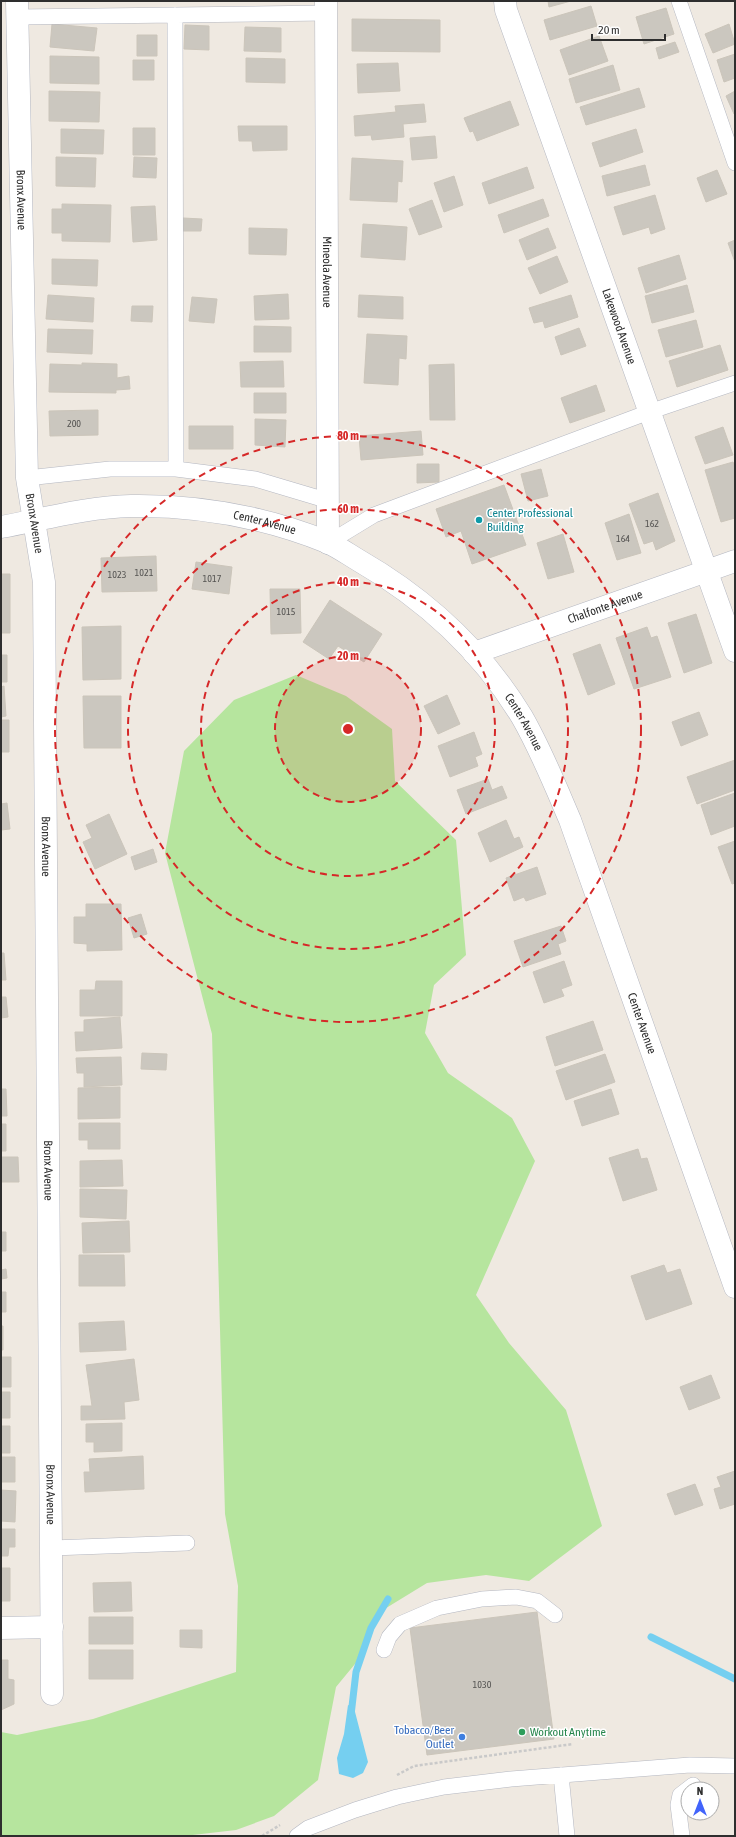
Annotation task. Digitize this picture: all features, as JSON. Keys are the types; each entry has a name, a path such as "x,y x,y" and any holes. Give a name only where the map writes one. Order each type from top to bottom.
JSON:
{"street":[{"name":"Lakewood Avenue","path":"505,1 506,10 735,652"},
{"name":"Mineola Avenue","path":"326,7 328,543"},
{"name":"Bronx Avenue","path":"17,9 27,478 44,582 52,1694"},
{"name":"Center Avenue","path":"1,527 88,510 130,506 180,507 247,517 328,543 370,567 410,594 452,629 474,654 521,716 547,764 570,820 735,1287"},
{"name":"Chalfonte Avenue","path":"474,654 735,561"},
{"path":"1,1628 52,1627"}],"lane":[{"path":"679,1 735,163"},
{"path":"17,9 175,15 326,7"},
{"path":"175,15 176,468"},
{"path":"328,543 374,515 649,412 735,383"},
{"path":"27,478 110,468 176,468 255,479 329,501"},
{"path":"52,1548 187,1543"},
{"path":"384,1650 388,1637 400,1624 437,1608 482,1599 516,1597 537,1601 555,1615"},
{"path":"297,1836 314,1826 355,1810 397,1797 444,1787 561,1775 690,1765 735,1766"},
{"path":"561,1775 568,1836"},
{"path":"680,1795 678,1805 680,1820"},
{"path":"680,1821 682,1836"}],"green space":[{"path":"296,675 346,696 392,729 395,781 456,840 466,955 434,985 425,1033 448,1073 512,1118 535,1161 476,1295 509,1343 566,1410 602,1526 529,1581 486,1575 427,1583 378,1613 364,1653 336,1687 318,1780 274,1816 236,1830 184,1836 1,1836 1,1732 17,1735 93,1719 236,1672 238,1586 225,1514 212,1034 165,853 184,751 234,700"}],"water":[{"path":"348,1705 354,1708 368,1762 363,1773 353,1778 339,1774 337,1758 344,1734"}],"building":[{"path":"548,1 571,1 549,7"},
{"path":"591,6 597,26 550,40 544,20"},
{"path":"666,8 674,34 644,44 636,17"},
{"path":"352,19 440,20 440,52 352,51"},
{"path":"52,24 97,28 94,51 50,47"},
{"path":"729,24 735,44 713,53 705,34"},
{"path":"185,25 209,26 209,50 184,49"},
{"path":"245,27 281,28 281,52 244,51"},
{"path":"137,35 157,35 157,56 137,56"},
{"path":"599,36 608,61 569,75 560,50"},
{"path":"675,42 679,52 659,59 656,48"},
{"path":"735,54 735,78 724,82 717,60"},
{"path":"50,56 99,57 99,84 50,83"},
{"path":"246,58 285,59 285,83 246,82"},
{"path":"133,60 154,60 154,80 133,80"},
{"path":"398,63 400,91 358,93 357,64"},
{"path":"613,65 620,90 576,103 569,79"},
{"path":"639,88 645,107 586,125 580,107"},
{"path":"49,91 100,92 99,122 49,121"},
{"path":"735,91 735,113 734,114 726,96"},
{"path":"510,101 519,125 477,141 473,131 470,132 464,118"},
{"path":"424,104 426,122 403,124 404,137 372,140 371,135 355,136 354,116 396,112 395,106"},
{"path":"238,126 287,126 287,150 253,151 252,141 239,141"},
{"path":"133,128 155,128 155,155 133,155"},
{"path":"61,129 104,130 103,154 61,153"},
{"path":"636,129 643,152 600,167 592,143"},
{"path":"435,136 437,158 412,160 410,138"},
{"path":"56,157 96,158 95,187 56,186"},
{"path":"134,157 157,158 156,178 133,177"},
{"path":"352,158 403,161 402,182 398,181 397,202 350,200"},
{"path":"645,165 650,185 607,196 602,176"},
{"path":"527,167 534,188 489,204 482,183"},
{"path":"717,170 727,194 706,202 697,178"},
{"path":"454,176 463,205 444,212 434,183"},
{"path":"655,195 665,229 651,234 649,227 623,235 614,207"},
{"path":"543,199 549,216 504,233 498,215"},
{"path":"432,200 442,227 419,235 409,209"},
{"path":"62,204 111,205 110,242 62,241 62,233 52,233 52,209 62,209"},
{"path":"155,206 157,240 133,242 131,207"},
{"path":"183,218 202,219 201,231 183,231"},
{"path":"363,224 407,227 405,260 361,257"},
{"path":"249,228 287,229 286,255 249,254"},
{"path":"548,228 556,248 527,260 519,240"},
{"path":"735,240 735,262 728,243"},
{"path":"679,255 686,279 646,293 638,268"},
{"path":"557,256 568,282 540,294 528,268"},
{"path":"52,259 98,260 97,286 52,284"},
{"path":"687,285 694,312 652,323 645,296"},
{"path":"288,294 289,319 255,320 254,296"},
{"path":"48,295 94,298 93,322 46,319"},
{"path":"359,295 403,297 403,319 358,317"},
{"path":"571,295 578,317 545,328 543,321 534,323 529,308"},
{"path":"192,297 217,299 214,323 189,321"},
{"path":"132,306 153,306 152,322 131,321"},
{"path":"696,320 703,347 666,357 658,330"},
{"path":"254,326 291,327 291,352 254,352"},
{"path":"579,328 586,346 561,355 555,337"},
{"path":"48,329 93,330 92,354 47,352"},
{"path":"367,334 407,336 406,359 399,358 398,385 364,383"},
{"path":"720,345 728,370 677,387 669,361"},
{"path":"283,361 284,387 241,387 240,362"},
{"path":"82,363 117,364 117,378 129,376 130,389 116,390 116,393 49,392 50,364 82,365"},
{"path":"454,364 455,420 430,420 429,365"},
{"path":"596,385 605,411 570,423 561,398"},
{"path":"254,393 286,393 286,413 254,413"},
{"path":"98,410 98,435 50,436 49,411"},
{"path":"255,419 286,420 285,447 255,445"},
{"path":"189,426 233,426 233,449 189,449"},
{"path":"723,427 733,455 705,464 695,437"},
{"path":"421,431 423,455 361,460 359,436"},
{"path":"733,462 735,467 735,518 721,522 705,470"},
{"path":"417,464 439,464 439,482 417,483"},
{"path":"541,469 548,496 528,501 521,474"},
{"name":"Center Professional Building","path":"504,485 526,545 472,564 461,531 446,537 436,509"},
{"path":"658,493 675,541 656,550 653,541 644,544 629,504"},
{"path":"629,514 641,553 617,560 605,523"},
{"path":"563,534 574,572 548,579 537,543"},
{"path":"156,556 157,591 102,592 101,558"},
{"path":"196,562 232,567 229,594 192,589"},
{"path":"1,574 10,574 10,633 1,633"},
{"path":"270,589 300,589 301,633 271,634"},
{"path":"330,600 382,634 364,662 338,646 329,659 303,642"},
{"path":"696,614 712,663 684,673 668,623"},
{"path":"121,626 121,679 83,680 82,627"},
{"path":"647,627 651,638 657,636 671,677 634,689 616,638"},
{"path":"600,644 615,684 588,695 573,654"},
{"path":"1,655 7,655 7,682 1,682"},
{"path":"4,686 6,716 1,717 1,687"},
{"path":"447,695 460,724 438,734 424,706"},
{"path":"83,696 121,696 121,748 84,748"},
{"path":"699,712 708,735 681,746 672,722"},
{"path":"1,720 9,720 9,752 1,752"},
{"path":"474,732 482,754 475,757 478,766 450,777 438,746"},
{"path":"735,760 735,790 697,804 687,777"},
{"path":"488,779 492,790 502,786 507,798 466,814 457,790"},
{"path":"735,793 735,826 711,835 701,805"},
{"path":"7,803 10,829 1,830 1,804"},
{"path":"109,814 127,854 95,869 83,842 92,838 86,825"},
{"path":"506,820 514,839 519,837 523,847 490,862 478,833"},
{"path":"735,841 735,883 732,884 718,847"},
{"path":"153,849 157,862 135,870 131,857"},
{"path":"537,867 546,894 526,901 524,897 514,901 506,878"},
{"path":"86,904 121,904 122,950 87,951 87,944 74,943 74,917 86,917"},
{"path":"141,914 147,934 134,938 128,918"},
{"path":"561,926 566,941 558,944 561,954 523,967 514,941"},
{"path":"1,953 4,953 6,980 1,980"},
{"path":"564,961 572,985 561,989 564,996 544,1003 533,972"},
{"path":"96,981 122,981 122,1016 80,1016 80,990 95,990"},
{"path":"1,997 6,997 8,1017 1,1018"},
{"path":"120,1017 122,1048 76,1051 75,1032 84,1032 84,1020"},
{"path":"593,1021 603,1050 555,1066 546,1037"},
{"path":"142,1053 167,1054 166,1070 141,1069"},
{"path":"605,1054 615,1082 566,1100 556,1071"},
{"path":"121,1057 122,1085 84,1087 84,1073 77,1073 76,1058"},
{"path":"120,1087 120,1118 78,1119 78,1088"},
{"path":"1,1089 6,1089 7,1116 1,1116"},
{"path":"611,1089 619,1114 582,1126 574,1101"},
{"path":"79,1123 120,1123 120,1149 88,1149 88,1140 79,1140"},
{"path":"1,1124 6,1124 6,1151 1,1151"},
{"path":"638,1149 641,1159 647,1158 657,1190 623,1201 609,1158"},
{"path":"1,1157 18,1157 19,1182 1,1182"},
{"path":"122,1160 123,1186 80,1187 80,1161"},
{"path":"80,1189 127,1190 126,1219 80,1217"},
{"path":"129,1221 130,1252 83,1253 82,1223"},
{"path":"1,1232 6,1232 6,1251 1,1251"},
{"path":"79,1255 124,1255 125,1286 79,1286"},
{"path":"664,1265 667,1273 680,1269 692,1304 646,1320 631,1276"},
{"path":"6,1269 7,1278 1,1279 1,1270"},
{"path":"1,1292 6,1292 6,1312 1,1312"},
{"path":"124,1321 126,1350 80,1352 79,1323"},
{"path":"1,1326 3,1326 3,1350 1,1350"},
{"path":"1,1357 11,1357 11,1387 1,1387"},
{"path":"134,1359 139,1400 124,1402 125,1419 81,1420 81,1406 92,1406 86,1365"},
{"path":"711,1375 720,1398 689,1410 680,1387"},
{"path":"1,1392 10,1392 10,1418 1,1418"},
{"path":"122,1423 122,1451 94,1452 94,1442 86,1442 86,1424"},
{"path":"1,1426 10,1426 10,1453 1,1453"},
{"path":"143,1456 144,1489 85,1492 84,1472 90,1472 89,1459"},
{"path":"1,1457 15,1457 15,1482 1,1482"},
{"path":"735,1471 735,1504 720,1509 714,1489 721,1487 717,1477"},
{"path":"695,1484 703,1505 675,1515 667,1494"},
{"path":"1,1490 16,1491 15,1522 1,1521"},
{"path":"1,1529 15,1529 15,1547 9,1547 8,1556 1,1556"},
{"path":"1,1568 10,1568 10,1601 1,1601"},
{"path":"131,1582 132,1611 94,1612 93,1583"},
{"path":"537,1612 554,1739 427,1755 410,1628"},
{"path":"89,1617 133,1617 133,1644 89,1644"},
{"path":"180,1630 202,1630 202,1648 180,1647"},
{"path":"89,1650 133,1650 133,1679 89,1679"},
{"path":"1,1660 8,1660 8,1679 14,1680 14,1704 1,1710"}],"waterway":[{"path":"351,1715 356,1672 371,1628 388,1599"},
{"path":"651,1637 735,1679"}],"place":[{"name":"Center Professional Building","path":"479,520"},
{"name":"Workout Anytime","path":"522,1732"},
{"name":"Tobacco/Beer Outlet","path":"462,1737"}]}
